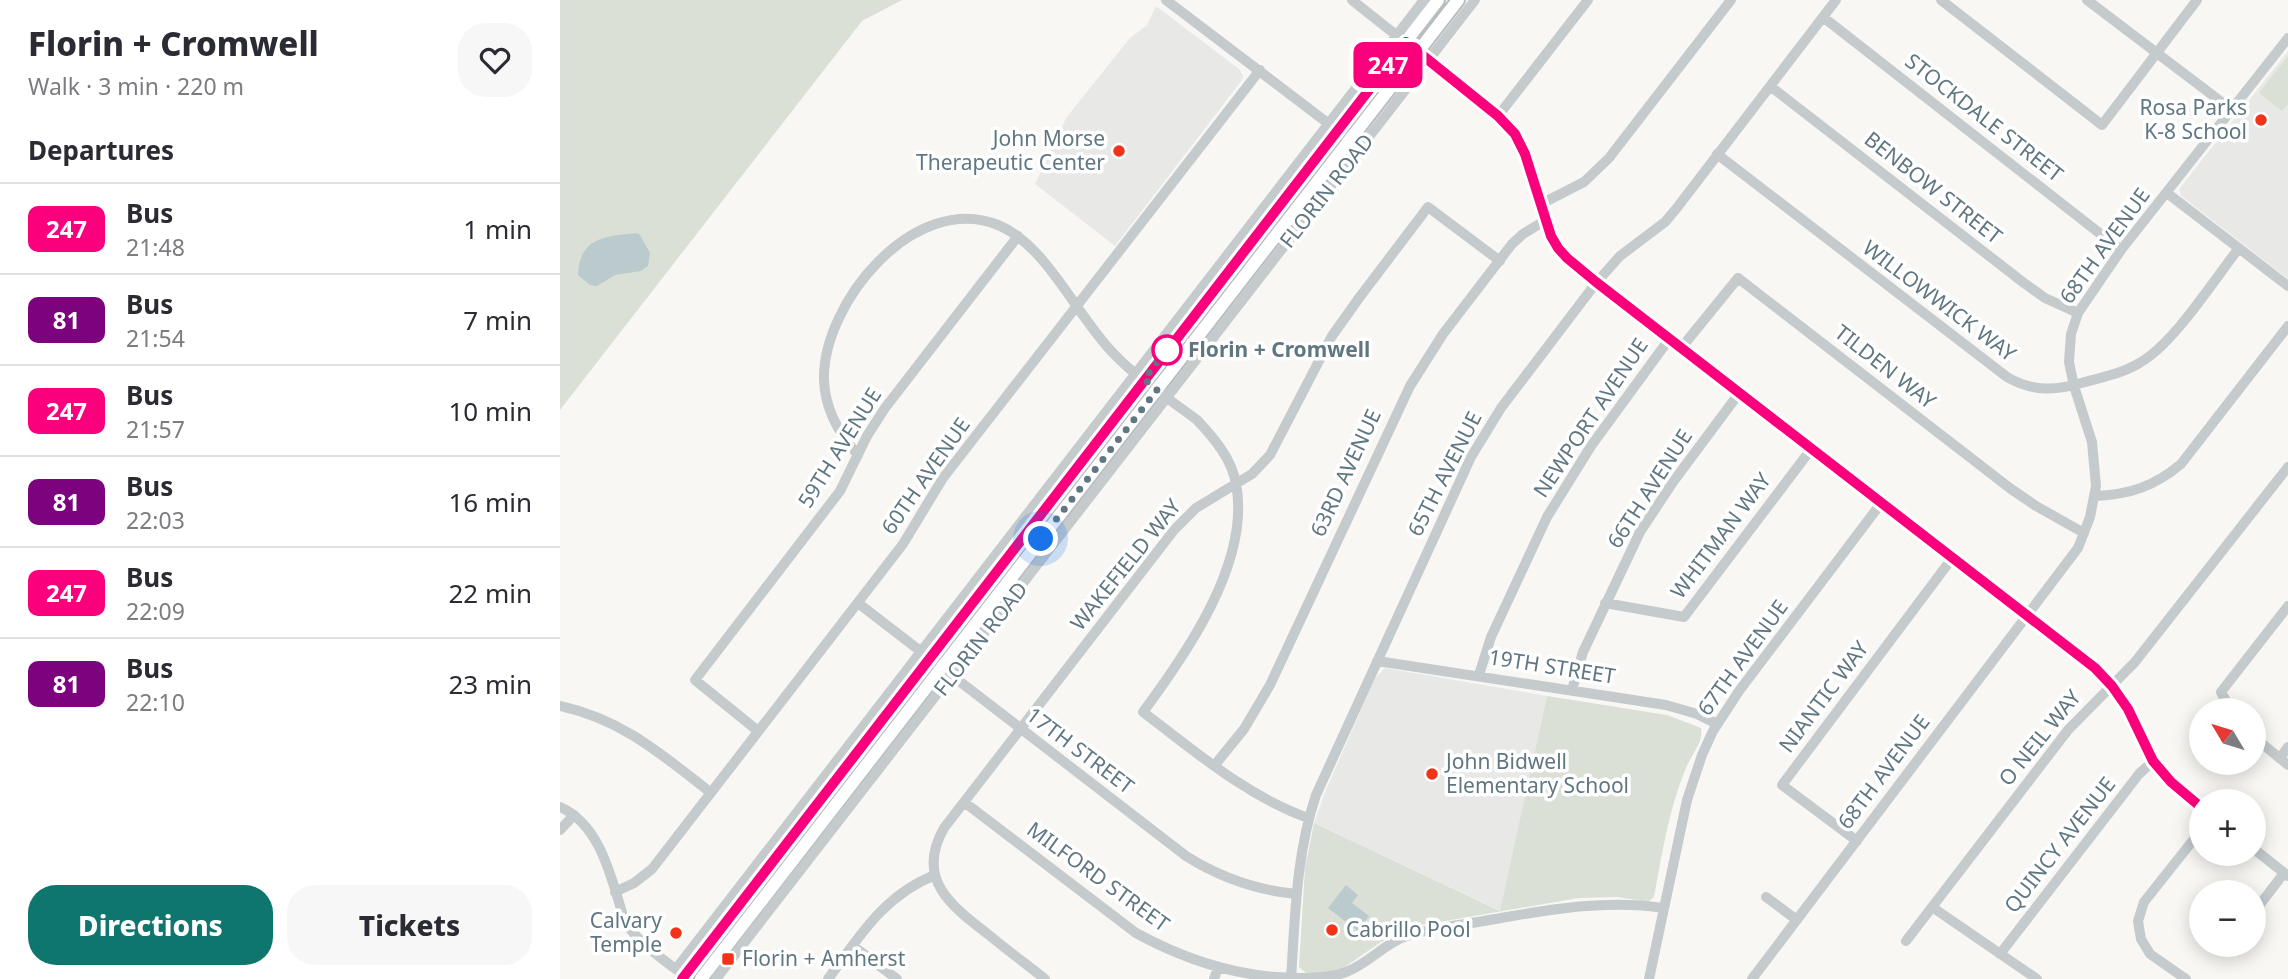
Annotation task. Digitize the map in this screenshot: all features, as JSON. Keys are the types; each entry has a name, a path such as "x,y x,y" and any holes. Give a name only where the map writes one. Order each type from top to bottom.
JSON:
{"main road":[{"name":"FLORIN ROAD","path":"683,976 925,654 1401,38 1438,0"},
{"name":"FLORIN ROAD","path":"701,979 947,672 1162,394 1350,140 1458,0"}],"street":[{"path":"1166,0 1350,140"},
{"path":"1352,0 1498,116 1515,134 1522,145 1558,248 1596,282 2095,668 2128,709 2153,761 2189,797"},
{"name":"FLORIN ROAD","path":"1401,38 1424,0"},
{"name":"FLORIN ROAD","path":"1162,394 1475,0"},
{"path":"1498,116 1588,0"},
{"path":"1541,204 1584,182 1609,158 1731,0"},
{"name":"65TH AVENUE","path":"1291,979 1296,894 1308,818 1316,795 1455,488 1485,432 1596,282 1620,256 1665,222 1836,0"},
{"path":"1941,0 2102,125 2197,0"},
{"path":"2087,0 2232,110"},
{"name":"STOCKDALE STREET","path":"1824,17 2122,250"},
{"name":"68TH AVENUE","path":"1752,979 2026,614 2069,562 2084,533 2095,496 2094,455 2074,386 2069,348 2078,313 2122,250 2288,38"},
{"name":"60TH AVENUE","path":"615,892 634,883 652,869 903,544 943,478 1260,70"},
{"name":"BENBOW STREET","path":"1770,86 2024,283 2045,298 2078,313"},
{"name":"WILLOWWICK WAY","path":"1717,154 2007,377 2031,388 2043,390 2074,386 2126,370 2149,357 2168,339 2239,248"},
{"path":"2168,193 2288,286"},
{"name":"WAKEFIELD WAY","path":"935,875 934,856 940,835 964,802 1174,530 1196,508 1252,474 1270,454 1339,325 1428,207 1500,261"},
{"path":"858,456 833,419 827,403 824,379 826,355 833,331 857,286 892,249 939,223 978,219 1000,226 1018,236 1039,258 1114,354 1209,433 1224,454 1237,484 1237,526 1214,599 1191,645 1143,712 1247,790 1308,818"},
{"name":"63RD AVENUE","path":"1214,766 1244,729 1270,685 1409,386 1443,334 1500,261 1523,234 1546,220"},
{"name":"59TH AVENUE","path":"758,731 695,680 840,491 867,436 885,408 1018,236"},
{"name":"TILDEN WAY","path":"1682,347 1738,278 2011,489 2084,533"},
{"path":"2095,496 2138,490 2160,480 2175,469 2288,326"},
{"name":"NEWPORT AVENUE","path":"1479,676 1490,637 1547,517 1591,446 1670,338"},
{"name":"66TH AVENUE","path":"1572,690 1583,652 1628,555 1658,503 1740,392"},
{"name":"WHITMAN WAY","path":"1605,603 1684,618 1812,448"},
{"name":"O NEIL WAY","path":"1906,941 2068,730 2135,662 2288,467"},
{"name":"67TH AVENUE","path":"1648,979 1686,800 1702,755 1717,724 1882,502"},
{"name":"NIANTIC WAY","path":"1857,841 1782,785 1953,557"},
{"name":"17TH STREET","path":"858,603 1186,856 1206,869 1259,889 1296,894"},
{"path":"2224,698 2221,692 2288,606"},
{"name":"19TH STREET","path":"1377,661 1666,705 1697,714 1717,724"},
{"name":"FLORIN ROAD","path":"716,979 947,672"},
{"path":"560,706 591,714 647,742 710,792"},
{"path":"2266,747 2284,762 2288,747"},
{"name":"QUINCY AVENUE","path":"2000,954 2139,774 2153,761"},
{"name":"MILFORD STREET","path":"964,802 1136,933 1216,974 1318,978 1356,968 1394,941 1421,932 1572,905 1612,903 1664,908"},
{"path":"560,807 574,815 592,834 625,922 647,947 683,976"},
{"path":"560,830 574,815"},
{"path":"2186,979 2150,954 2141,939 2138,921 2144,902 2189,845"},
{"path":"2266,858 2286,874 2266,898"},
{"path":"828,979 891,900 935,875 941,892 954,909 1045,979"},
{"path":"1766,897 1797,920"},
{"path":"1931,907 2037,979"},
{"path":"853,946 897,979"}],"shaded area":[{"path":"560,0 902,0 862,21 560,410"},
{"name":"John Morse Therapeutic Center","path":"1156,6 1239,69 1243,75 1242,80 1115,246 1035,184 1066,118 1130,38 1147,25"},
{"name":"Rosa Parks K-8 School","path":"2288,51 2288,279 2181,196 2179,189"},
{"path":"2288,56 2288,104 2282,111 2259,93"},
{"path":"637,233 650,253 648,266 641,271 615,275 597,286 590,285 578,275 583,253 596,241"},
{"name":"John Bidwell Elementary School","path":"1385,668 1547,696 1501,911 1314,823 1375,678"},
{"path":"1547,696 1667,715 1701,728 1699,743 1686,768 1675,799 1654,897 1648,902 1618,897 1579,898 1416,926 1381,942 1339,971 1307,974 1299,967 1305,868 1314,823 1500,911"},
{"path":"1346,885 1358,895 1352,903 1369,916 1358,931 1328,908"}],"bus line":[{"name":"247","path":"682,979 1406,42 1498,116 1515,134 1522,145 1551,236 1567,258 2095,668 2128,709 2153,761 2189,798"}],"place":[{"name":"Rosa Parks K-8 School","path":"2261,120"},
{"name":"John Morse Therapeutic Center","path":"1119,151"},
{"name":"Florin + Cromwell","path":"1167,350"},
{"name":"John Bidwell Elementary School","path":"1432,774"},
{"name":"Cabrillo Pool","path":"1332,930"},
{"name":"Calvary Temple","path":"676,933"},
{"name":"Florin + Amherst","path":"728,959"}],"route":[{"path":"1041,539 1157,390 1144,379 1167,350"}]}
